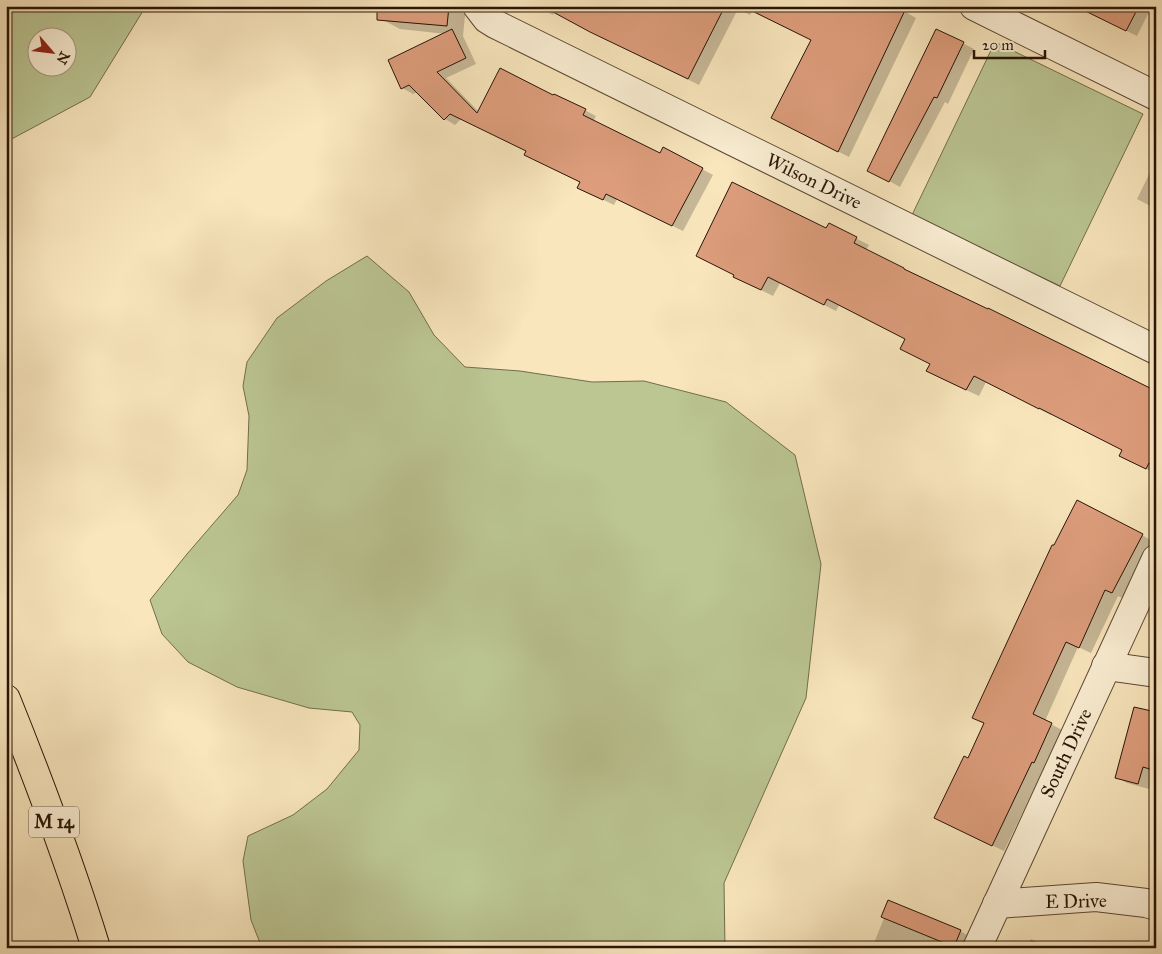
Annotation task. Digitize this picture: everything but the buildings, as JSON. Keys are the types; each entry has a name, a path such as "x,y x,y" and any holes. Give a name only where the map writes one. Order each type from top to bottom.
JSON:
{"highway":[{"name":"M 14","path":"6,699 42,790 82,902 96,948"}],"street":[{"name":"Wilson Drive","path":"477,6 487,19 495,24 1156,350"},
{"path":"974,6 1156,96"},
{"name":"South Drive","path":"977,948 1156,559"},
{"path":"1106,666 1156,673"},
{"name":"E Drive","path":"997,904 1096,897 1156,906"}],"green space":[{"path":"6,6 146,6 90,97 6,142"},
{"path":"995,42 1143,114 1060,286 912,215"},
{"path":"367,256 409,292 434,335 465,367 520,371 592,382 644,381 726,402 795,455 821,564 806,698 724,883 725,948 262,948 251,920 243,861 248,836 293,815 327,789 359,750 360,725 352,712 309,708 237,687 188,662 162,634 150,600 238,495 247,470 249,416 243,386 247,362 277,318 326,281"}]}
